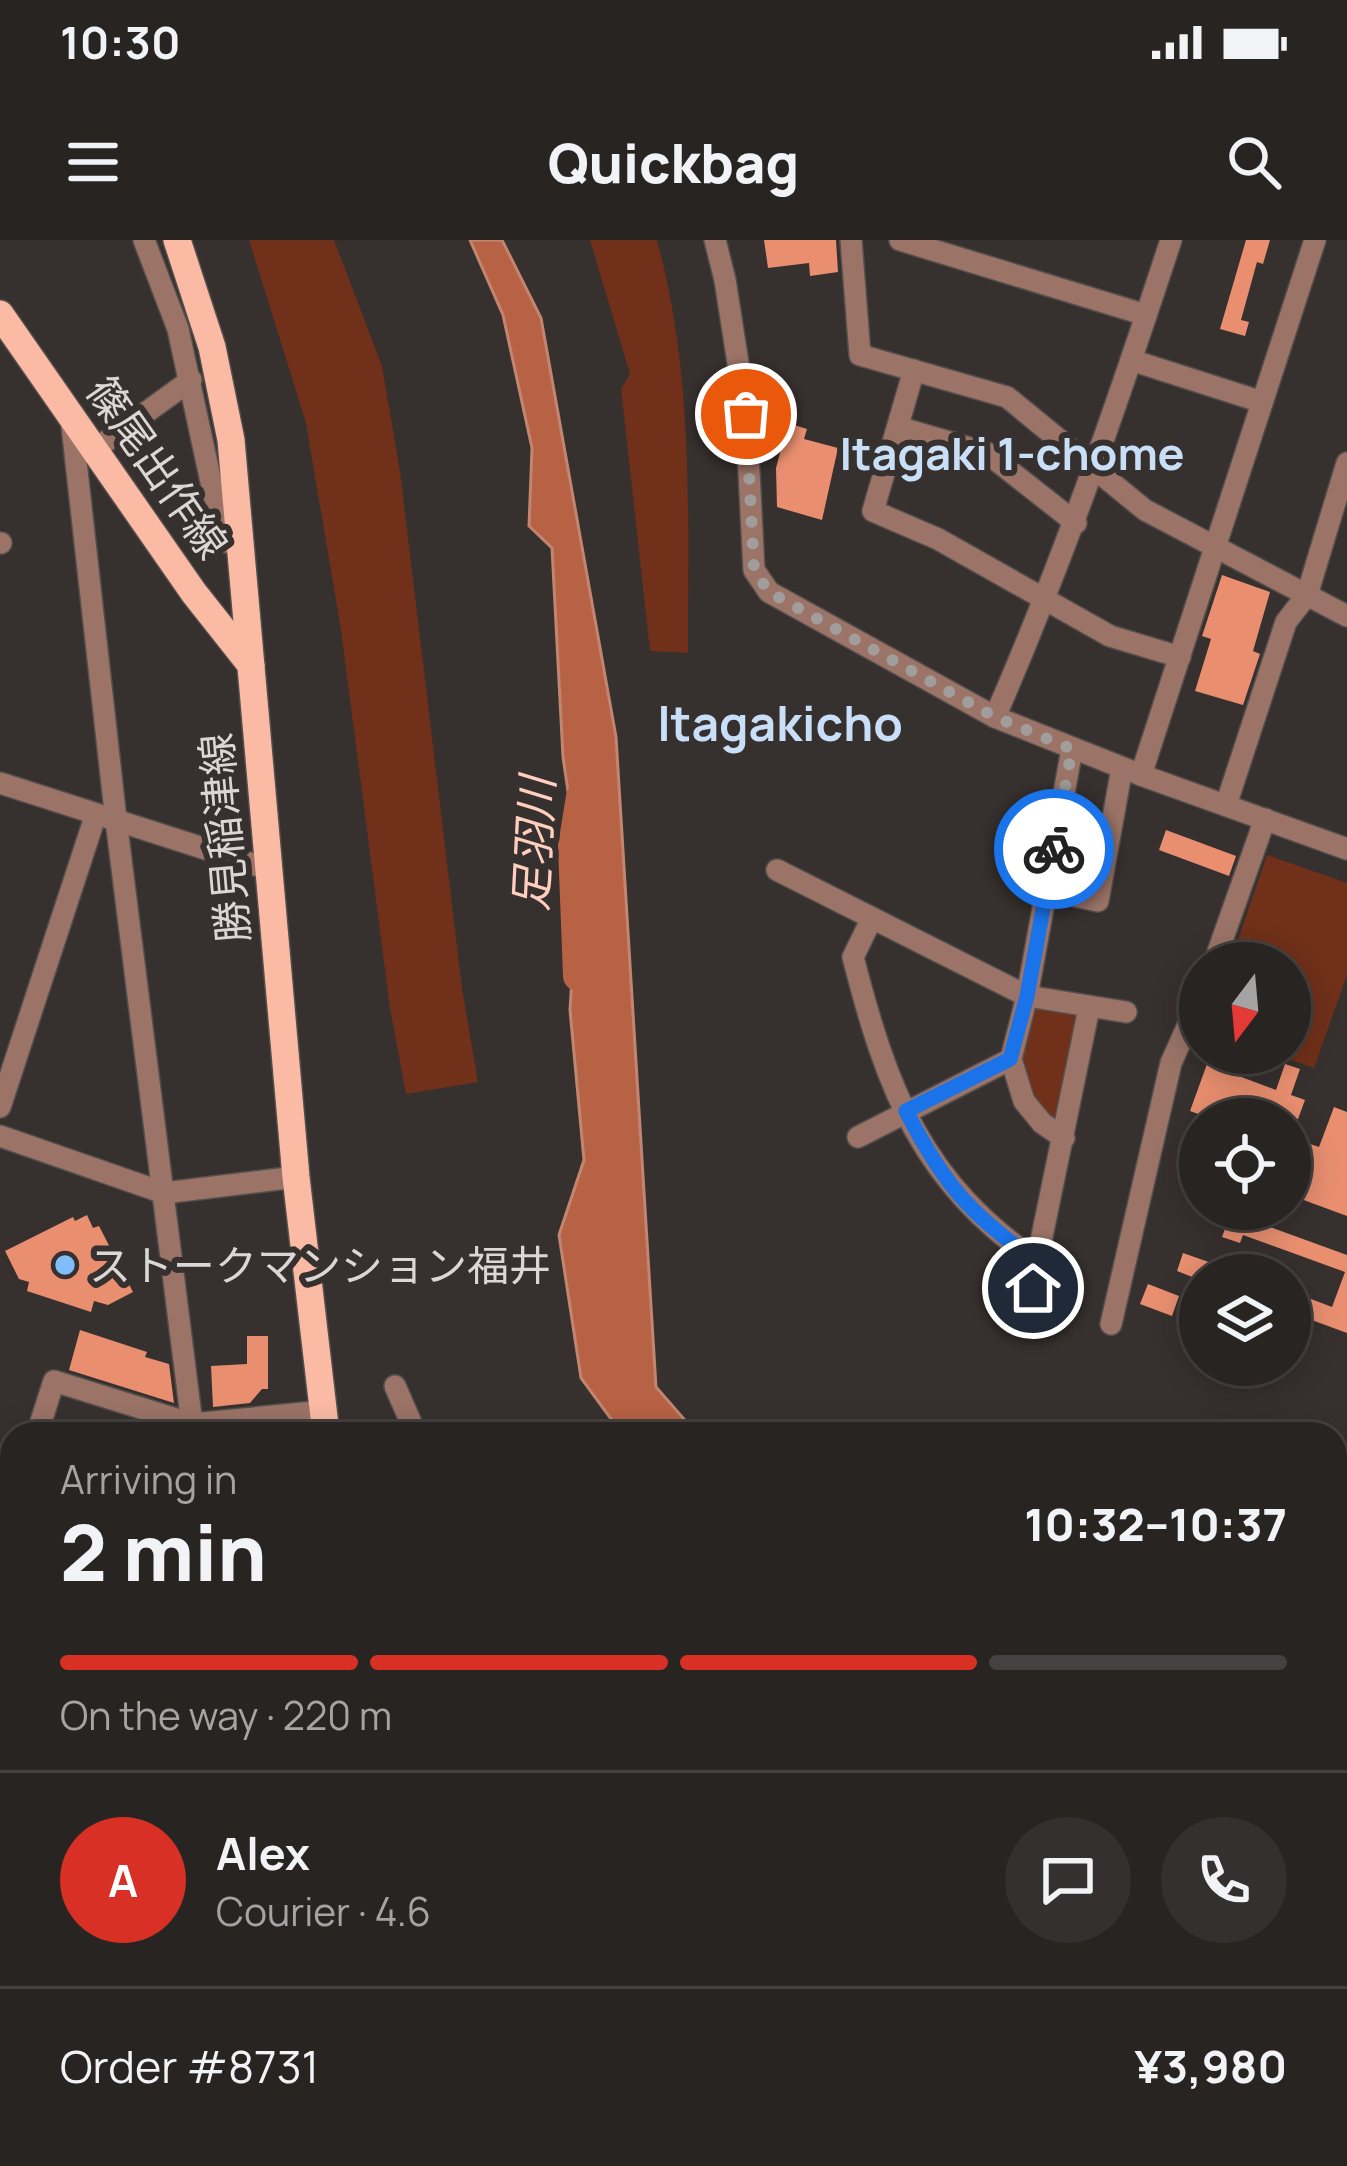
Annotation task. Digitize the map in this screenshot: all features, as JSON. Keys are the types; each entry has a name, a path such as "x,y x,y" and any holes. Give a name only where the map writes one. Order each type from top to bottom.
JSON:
{"main road":[{"name":"勝見稲津線","path":"177,240 212,346 231,440 296,1177 325,1422"},
{"name":"篠尾出作線","path":"0,314 194,593 251,665"}],"street":[{"path":"144,240 165,289 191,380 224,542 240,542"},
{"path":"715,240 746,414 754,570 769,592 995,717 1347,849"},
{"path":"725,280 728,240"},
{"path":"851,240 860,355 1006,397 1145,510 1347,616"},
{"path":"900,240 1146,315"},
{"path":"995,717 1076,523 1171,240"},
{"path":"1046,890 1098,901 1132,772 1180,657 1315,240"},
{"path":"1131,360 1262,402"},
{"path":"914,370 873,512 938,539 1110,636 1180,657"},
{"path":"94,450 191,380"},
{"path":"71,417 106,817 164,1193 190,1422"},
{"path":"898,427 987,453 1076,523"},
{"path":"1226,806 1286,622 1307,595 1347,463"},
{"path":"1064,1138 1042,1123 1024,1101 1010,1059 1027,996 1072,749"},
{"path":"0,783 268,869"},
{"path":"0,1107 106,817"},
{"path":"1221,942 1265,819"},
{"path":"777,871 1027,996 1126,1012"},
{"path":"872,918 853,958 874,1041 906,1111 935,1168 962,1201 1001,1237 1040,1263"},
{"path":"1026,1314 1089,1008"},
{"path":"1111,1324 1179,1045"},
{"path":"858,1137 1010,1059"},
{"path":"0,1136 164,1193 296,1177"},
{"path":"41,1422 54,1381 171,1422"},
{"path":"395,1386 411,1422"}],"shaded area":[{"path":"249,240 334,240 382,366 400,471 462,988 478,1082 406,1094 390,1008 341,630 306,423"},
{"path":"470,240 502,240 541,318 616,737 656,1387 687,1422 613,1422 581,1378 559,1235 584,1160 570,1010 579,867 563,757 552,548 529,526 532,448 503,315"},
{"path":"590,240 657,240 683,393 688,653 650,651 621,389 630,374"},
{"path":"1267,855 1347,883 1347,975 1314,1068 1311,942 1237,942"},
{"path":"1033,1000 1084,1012 1061,1128 1047,1122 1015,1059"}],"building":[{"path":"764,240 836,240 838,272 810,276 809,263 768,268"},
{"path":"1246,240 1270,240 1263,264 1257,262 1241,320 1249,322 1245,336 1220,329"},
{"path":"788,423 807,429 804,439 838,448 822,520 777,507 776,468"},
{"path":"1222,575 1270,592 1253,651 1260,654 1243,705 1195,691 1211,639 1202,636"},
{"path":"1166,830 1236,856 1229,876 1159,850"},
{"path":"1203,1074 1236,1074 1276,1090 1282,1074 1298,1074 1291,1095 1299,1098 1195,1098"},
{"path":"1334,1107 1347,1112 1347,1216 1311,1203 1311,1144 1319,1147"},
{"name":"ストークマンション福井","path":"87,1215 93,1228 99,1226 133,1292 108,1305 94,1301 91,1312 27,1291 29,1282 19,1279 5,1251 73,1217 75,1221"},
{"path":"1225,1230 1278,1230 1347,1255 1347,1333 1311,1320 1311,1299 1332,1307 1345,1272 1311,1260 1311,1254 1295,1254 1243,1235 1240,1243 1222,1237"},
{"path":"1148,1284 1179,1296 1172,1316 1140,1304"},
{"path":"80,1330 169,1364 174,1403 69,1370"},
{"path":"247,1336 268,1336 268,1389 262,1389 250,1403 213,1407 211,1366 247,1364"}],"waterway":[{"name":"足羽川","path":"578,976 573,846 581,797"}],"way so far":[{"path":"746,414 754,570 769,592 995,717 1072,749 1054,849"}],"place":[{"name":"ストークマンション福井","path":"65,1265"}],"district":[{"name":"Itagaki 1-chome","path":"1012,453"},
{"name":"Itagakicho","path":"780,722"}],"route":[{"path":"1033,1288 1040,1263 1001,1237 962,1201 935,1168 906,1111 1010,1059 1027,996 1054,849"}]}
